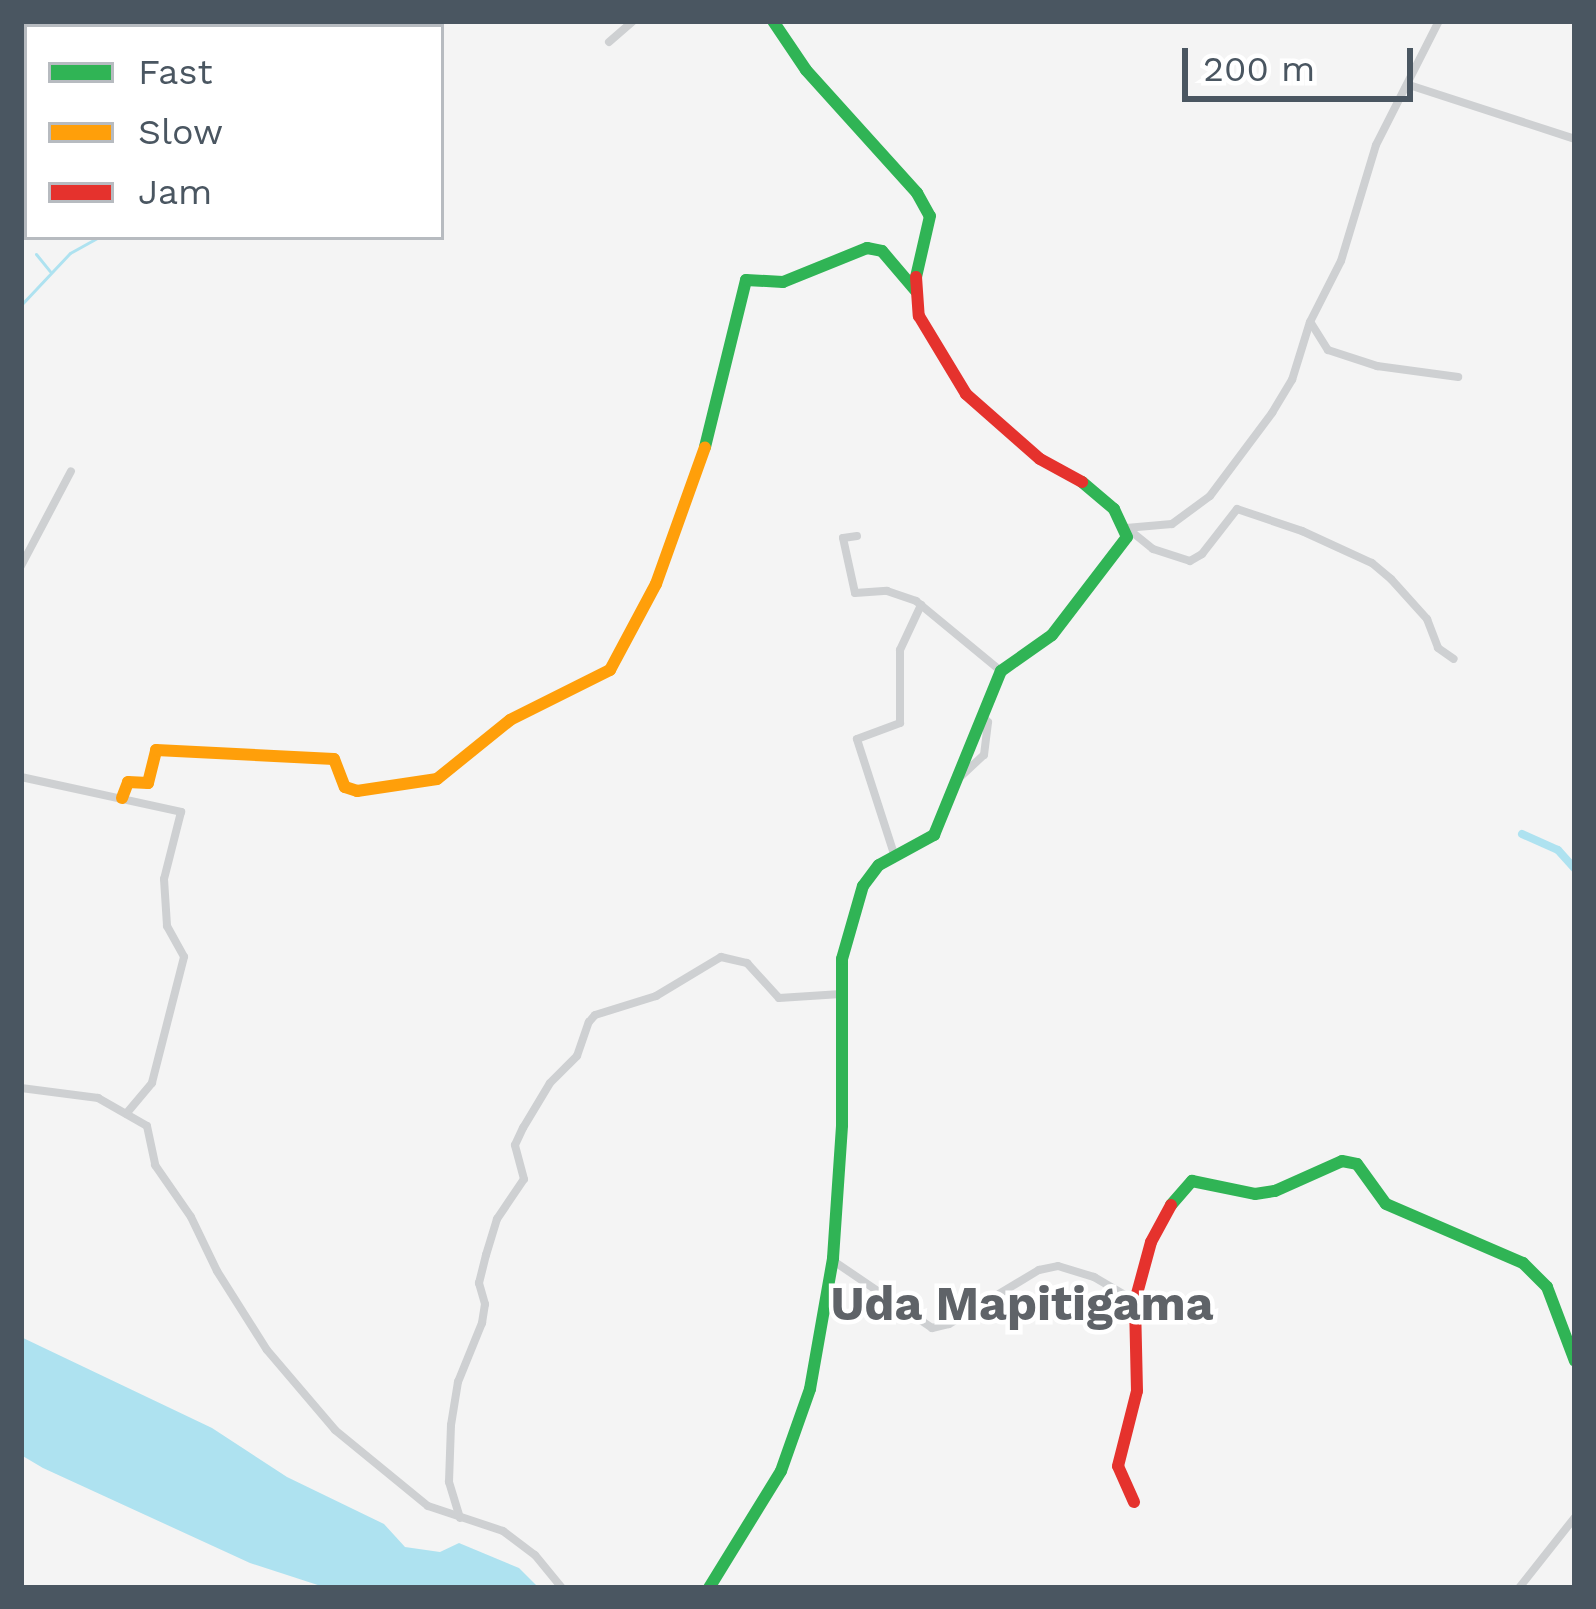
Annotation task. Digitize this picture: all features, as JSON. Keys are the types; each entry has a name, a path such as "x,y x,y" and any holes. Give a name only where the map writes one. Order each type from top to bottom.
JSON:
{"street":[{"path":"609,42 633,21"},
{"path":"773,21 806,70 917,193 930,216 916,291 919,316 931,343 966,394 1040,459 1090,487 1126,528 1154,549 1190,560 1202,554 1237,509 1302,531 1391,579 1427,619 1438,649 1454,659"},
{"path":"1126,528 1172,524 1210,496 1292,380 1310,322 1341,261 1376,145 1439,21"},
{"path":"1409,85 1575,139"},
{"path":"122,798 128,782 148,783 156,750 334,759 342,766 345,788 357,791 437,779 510,720 610,670 656,584 703,454 746,280 783,282 867,248 882,251 916,291"},
{"path":"1310,322 1328,350 1377,366 1458,377"},
{"path":"21,566 71,471"},
{"path":"709,1588 781,1471 811,1389 830,1259 842,1125 841,994 849,921 862,886 879,866 934,835 952,780 1001,671 1052,634 1117,552 1126,528"},
{"path":"857,536 843,538 855,593 887,591 921,605 1001,671"},
{"path":"895,859 856,739 900,723 900,650 921,605"},
{"path":"21,777 181,812 164,879 167,926 184,957 152,1083 126,1114"},
{"path":"460,1518 449,1482 451,1425 458,1382 482,1323 482,1269 497,1219 524,1179 515,1145 550,1082 577,1056 589,1022 595,1015 656,996 721,958 747,963 778,998 841,994"},
{"path":"21,1088 98,1098 147,1126 155,1165 191,1216 267,1351 335,1430 380,1472 428,1506 503,1531 535,1555 562,1588"},
{"path":"1134,1502 1118,1466 1137,1391 1135,1301 1150,1242 1178,1191 1192,1180 1255,1194 1276,1191 1342,1161 1358,1164 1386,1204 1523,1263 1547,1287 1575,1360"},
{"path":"830,1259 932,1328 949,1324 1039,1270 1058,1266 1094,1277 1135,1301"},
{"path":"1519,1588 1575,1517"}],"water":[{"path":"21,1337 212,1428 287,1477 384,1524 405,1547 440,1552 459,1543 519,1568 539,1588 327,1588 250,1563 43,1468 21,1455"}],"waterway":[{"path":"21,305 70,253 94,240"},
{"path":"36,254 50,271"},
{"path":"1522,834 1558,850 1575,869"}],"traffic: fast":[{"path":"773,21 806,70 917,193 930,216 916,277"},
{"path":"705,447 746,280 783,282 867,248 882,251 916,291"},
{"path":"709,1588 781,1471 810,1389 833,1258 842,1125 842,959 863,886 879,865 934,835 1001,671 1052,635 1127,537 1114,509 1082,482"},
{"path":"1171,1205 1192,1181 1255,1194 1275,1191 1342,1161 1357,1164 1386,1204 1523,1263 1547,1287 1575,1361"}],"traffic: slow":[{"path":"122,798 128,782 148,783 156,750 334,759 345,787 357,791 437,779 510,720 610,670 656,584 705,447"}],"traffic: jam":[{"path":"916,277 919,316 966,394 1040,459 1082,482"},
{"path":"1134,1502 1118,1466 1137,1391 1135,1301 1151,1242 1171,1205"}],"district":[{"name":"Uda Mapitigama","path":"1022,1304"}]}
